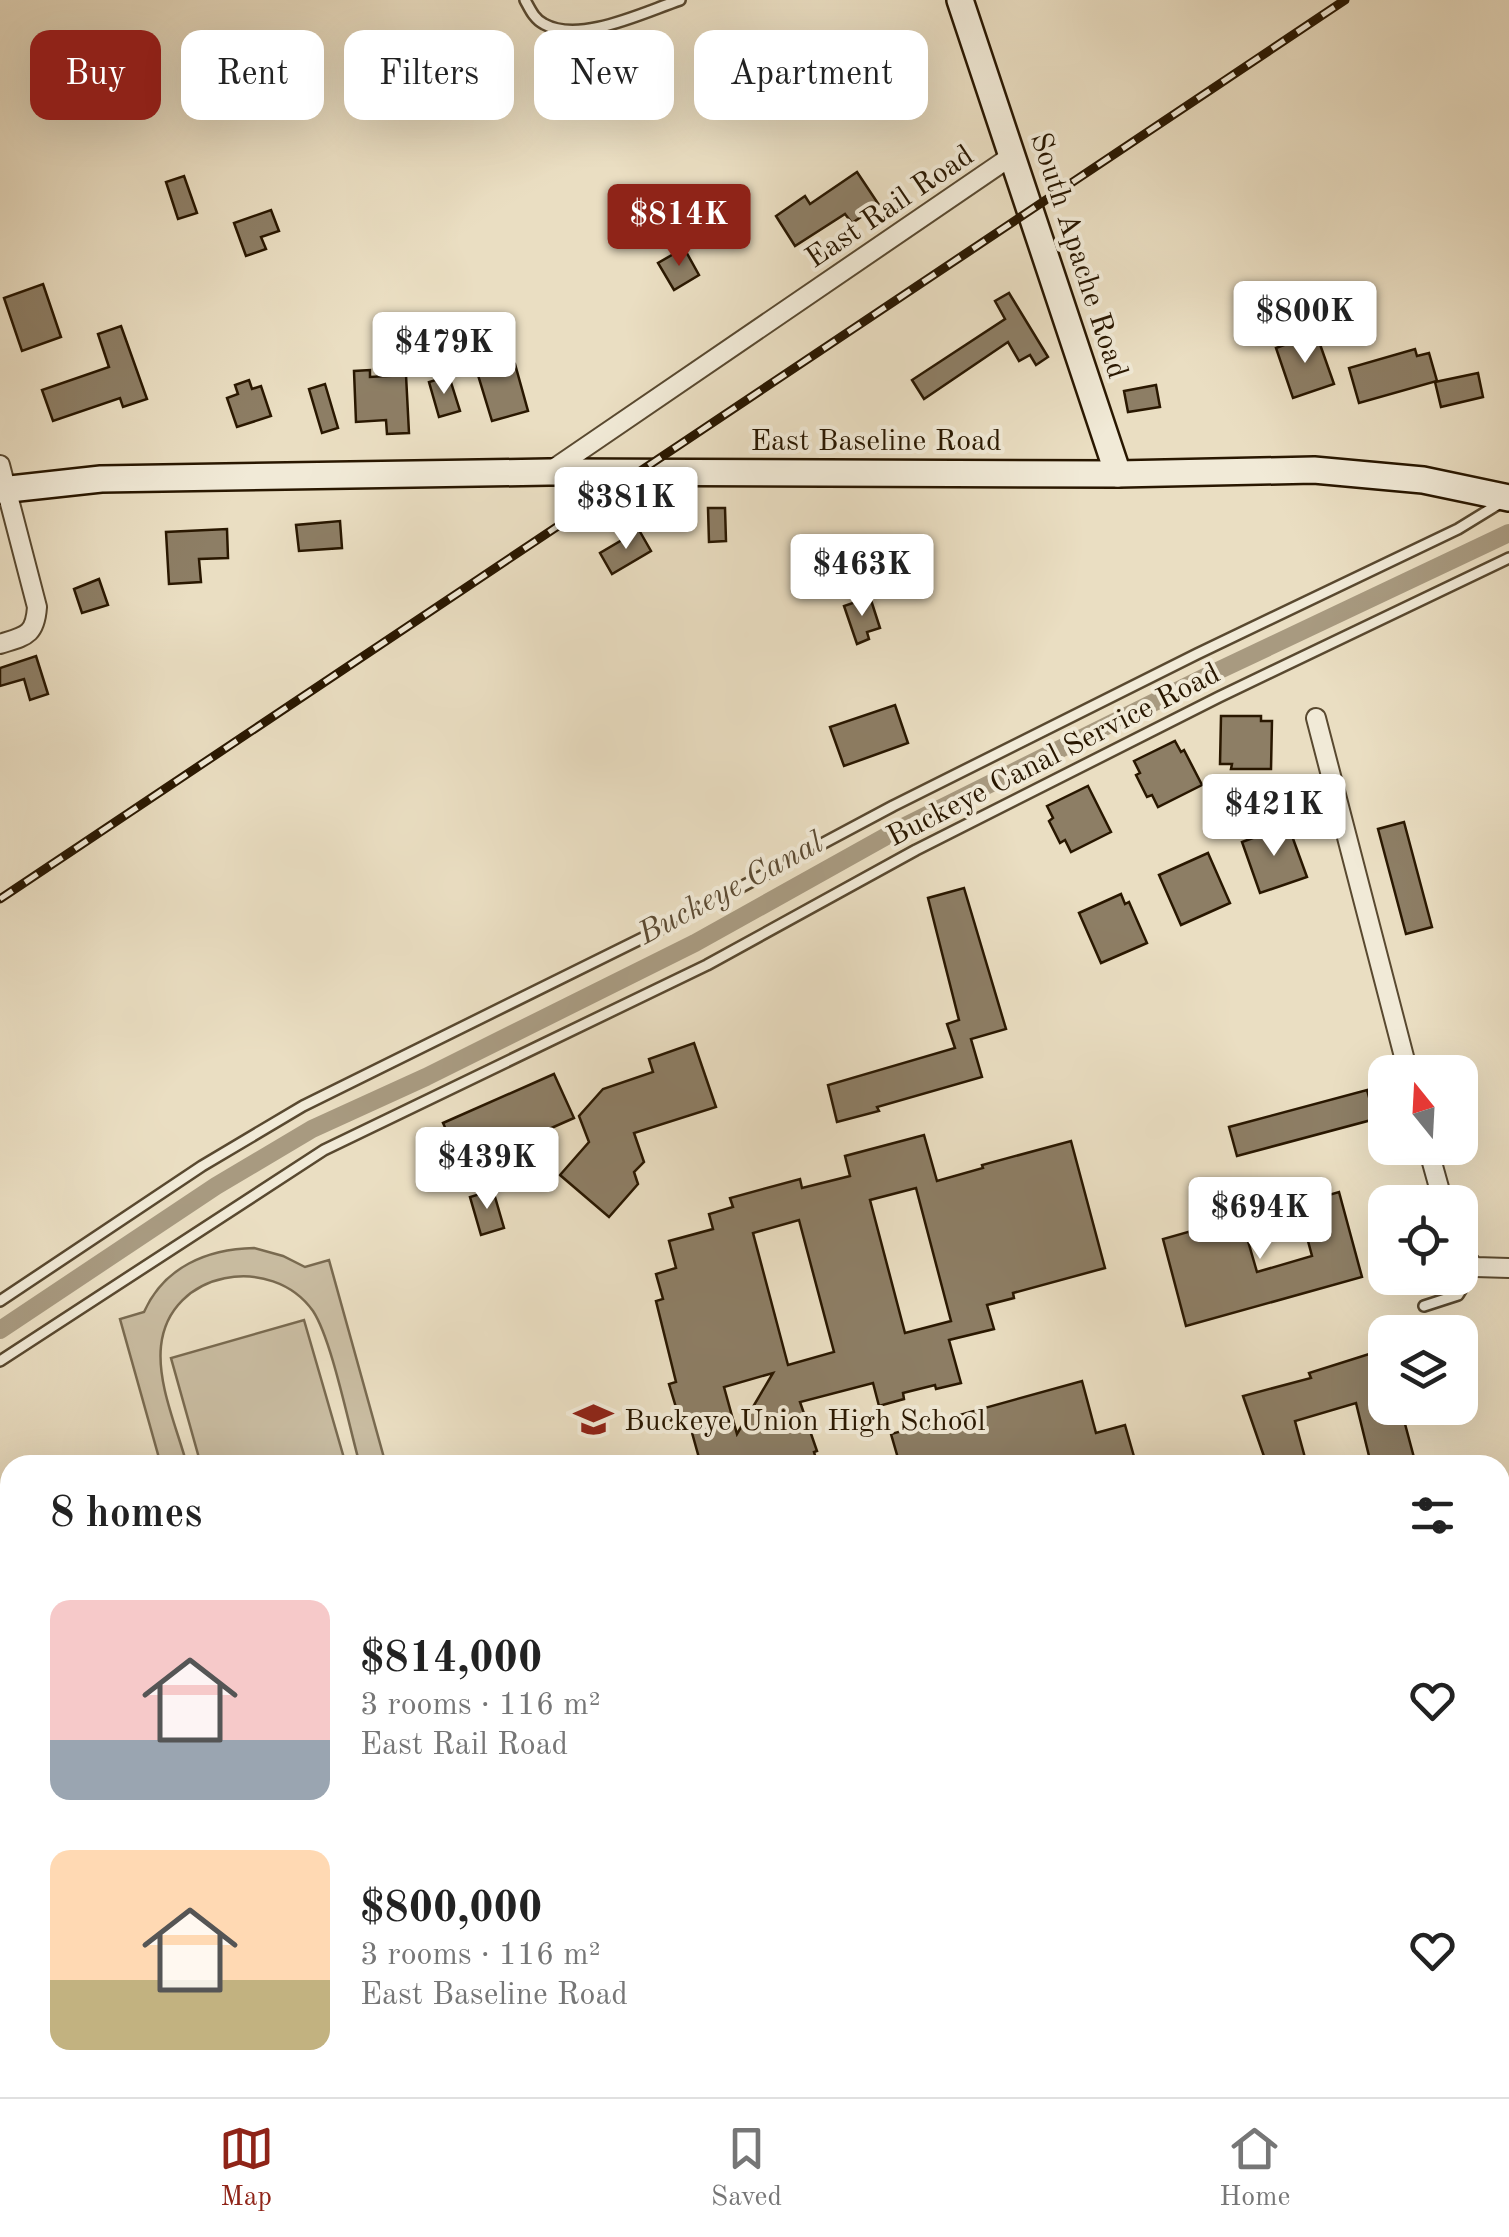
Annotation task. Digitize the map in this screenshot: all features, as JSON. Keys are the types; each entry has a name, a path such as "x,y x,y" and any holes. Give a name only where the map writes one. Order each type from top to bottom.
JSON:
{"main road":[{"name":"South Apache Road","path":"960,0 1118,474"},
{"name":"East Baseline Road","path":"2,481 548,472 1118,474 1314,470 1424,480 1509,498"}],"street":[{"name":"East Rail Road","path":"548,472 1013,155"},
{"path":"0,644 30,633 36,624 37,607 2,481"},
{"path":"1316,718 1404,1055"},
{"path":"1478,1267 1509,1268"}],"lane":[{"path":"525,0 534,17 547,26 592,30 680,0"},
{"name":"Buckeye Canal Service Road","path":"0,1301 202,1166 303,1106 681,919 977,763 1458,529 1509,498"},
{"name":"Buckeye Canal Service Road","path":"0,1360 324,1150 707,964 1219,697 1509,558"},
{"path":"1424,1306 1458,1295"}],"shaded area":[{"path":"254,1248 305,1267 329,1260 383,1455 357,1455 333,1362 313,1311 295,1293 273,1281 249,1277 225,1278 202,1286 182,1300 168,1320 161,1346 162,1375 184,1455 158,1455 120,1319 144,1312 175,1272 204,1257"},
{"path":"304,1320 343,1455 198,1455 171,1358"}],"building":[{"path":"857,172 879,205 852,223 845,214 795,246 776,216 805,196 810,204"},
{"path":"184,176 197,213 178,219 166,182"},
{"path":"689,209 699,224 679,238 669,222"},
{"path":"271,210 279,231 261,237 266,249 246,256 234,223"},
{"path":"684,248 699,275 674,290 658,263"},
{"path":"43,284 61,337 22,351 4,298"},
{"path":"1009,293 1048,357 1036,365 1030,355 1019,361 1008,342 924,399 912,380 1005,319 995,301"},
{"path":"121,326 147,399 123,407 120,398 53,421 42,390 109,367 98,334"},
{"path":"1316,333 1334,384 1293,398 1276,348"},
{"path":"1415,349 1417,356 1429,353 1437,381 1359,403 1349,368"},
{"path":"515,364 528,411 492,421 478,375"},
{"path":"370,370 370,377 406,375 409,433 387,434 386,420 356,422 354,371"},
{"path":"1478,373 1483,397 1441,407 1435,382"},
{"path":"449,376 460,411 439,417 429,382"},
{"path":"249,380 252,389 261,386 271,416 237,427 227,398 238,394 235,385"},
{"path":"325,384 338,428 322,433 309,389"},
{"path":"1156,385 1160,407 1128,412 1124,391"},
{"path":"708,508 725,508 726,541 709,542"},
{"path":"340,521 342,548 299,551 296,525"},
{"path":"227,529 228,558 199,559 201,582 169,584 166,532"},
{"path":"639,530 651,551 612,574 600,553"},
{"path":"99,579 108,605 82,613 74,589"},
{"path":"870,597 880,628 867,632 869,639 857,644 844,606"},
{"path":"36,656 48,694 30,700 24,679 0,686 0,668"},
{"path":"895,705 908,743 844,766 830,727"},
{"path":"1221,716 1261,716 1261,721 1272,721 1271,769 1231,769 1232,764 1220,764"},
{"path":"1175,741 1202,785 1158,807 1152,795 1147,797 1134,761"},
{"path":"1088,786 1111,832 1071,852 1065,840 1060,843 1049,821 1053,818 1047,806"},
{"path":"1404,822 1432,927 1406,934 1378,829"},
{"path":"1288,825 1307,877 1260,893 1242,842"},
{"path":"1208,853 1230,903 1181,925 1159,875"},
{"path":"964,888 1006,1029 971,1039 982,1077 837,1122 828,1085 955,1048 947,1024 959,1020 928,898"},
{"path":"1121,894 1125,904 1129,902 1147,943 1101,963 1079,913"},
{"path":"694,1043 716,1107 634,1133 644,1162 634,1172 638,1184 609,1217 560,1175 589,1142 579,1116 603,1089 653,1072 649,1059"},
{"path":"554,1074 574,1118 463,1167 443,1123"},
{"path":"1367,1090 1368,1094 1368,1121 1237,1156 1229,1127"},
{"path":"924,1135 937,1181 1071,1141 1105,1268 1013,1293 1014,1298 987,1305 994,1329 949,1340 961,1383 903,1393 904,1399 879,1406 873,1383 800,1402 817,1451 815,1455 698,1455 689,1422 681,1424 669,1384 676,1382 656,1301 663,1299 656,1274 676,1268 669,1241 713,1229 709,1214 733,1207 730,1198 800,1179 802,1188 850,1176 845,1156","holes":["916,1188 951,1321 905,1333 870,1200","799,1220 834,1352 788,1365 753,1233","773,1373 737,1434 724,1387"]},
{"path":"493,1190 504,1228 481,1235 470,1197"},
{"path":"1339,1192 1362,1277 1186,1326 1163,1239 1241,1217 1257,1272 1312,1256 1305,1230 1287,1235 1280,1209"},
{"path":"1368,1354 1368,1425 1405,1425 1413,1455 1369,1455 1356,1403 1295,1421 1304,1455 1264,1455 1243,1396 1311,1378 1309,1373"},
{"path":"1082,1381 1096,1433 1125,1425 1134,1455 897,1455 891,1434"}],"waterway":[{"name":"Buckeye Canal","path":"0,1330 216,1186 312,1129 426,1077 695,943 901,828 1209,675 1509,533"}],"railway":[{"path":"0,899 1345,0"}],"place":[{"name":"Buckeye Union High School","path":"594,1420"}]}
